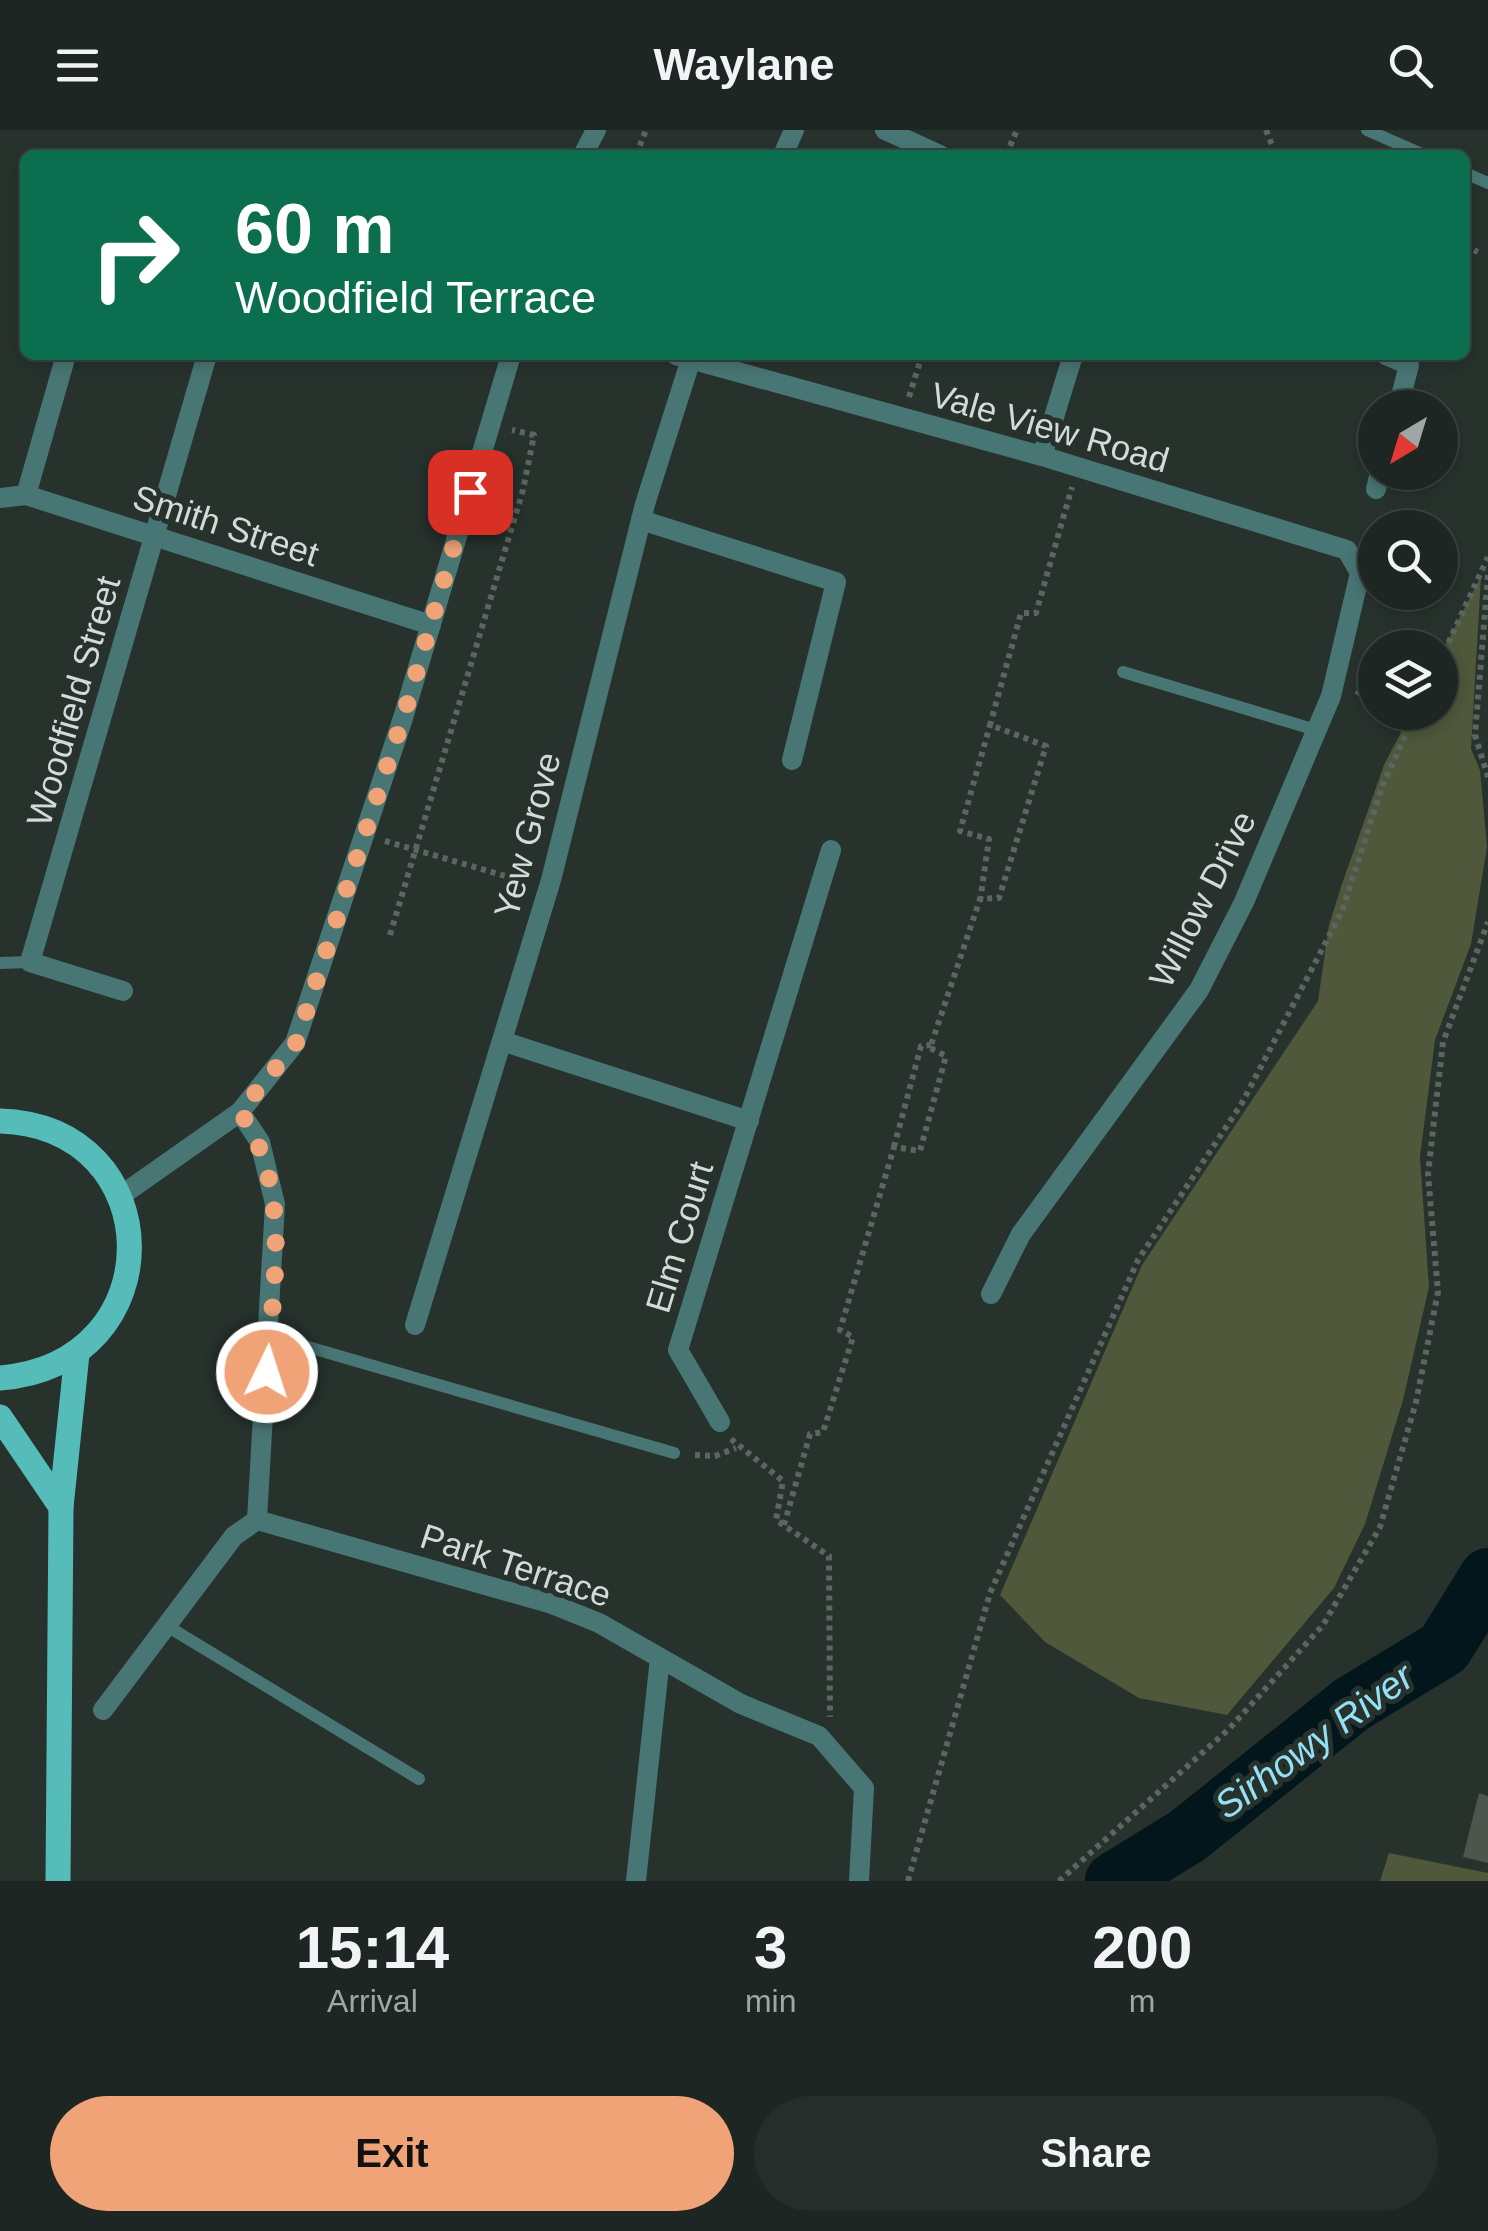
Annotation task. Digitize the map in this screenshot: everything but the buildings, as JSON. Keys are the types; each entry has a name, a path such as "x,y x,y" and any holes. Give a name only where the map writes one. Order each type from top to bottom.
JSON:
{"main road":[{"path":"0,1121 38,1126 78,1146 109,1178 119,1197 130,1240 126,1283 108,1323 77,1354 40,1372 0,1378"},
{"path":"58,1881 61,1507 77,1354"},
{"path":"0,1418 61,1507"}],"street":[{"path":"885,130 929,150"},
{"path":"26,495 65,360"},
{"name":"Woodfield Street","path":"30,962 205,360"},
{"path":"119,1197 240,1112 296,1043 431,626 509,360"},
{"name":"Yew Grove","path":"415,1325 548,888 682,360"},
{"name":"Vale View Road","path":"694,360 1078,466 1347,550"},
{"path":"1042,456 1071,360"},
{"path":"1396,360 1409,366 1403,390"},
{"name":"Smith Street","path":"0,498 26,495 431,626"},
{"path":"642,520 836,582 792,760"},
{"name":"Willow Drive","path":"991,1294 1021,1234 1198,990 1244,902 1330,696 1360,574 1347,550"},
{"name":"Elm Court","path":"720,1422 678,1350 831,850"},
{"path":"30,962 123,991"},
{"path":"502,1041 748,1121"},
{"path":"103,1710 234,1536 257,1520 276,1204 260,1142 240,1112"},
{"name":"Park Terrace","path":"257,1520 552,1604 599,1623 741,1704 818,1736 864,1788 858,1881"},
{"path":"636,1881 660,1658"}],"lane":[{"path":"1367,130 1413,150"},
{"path":"1123,672 1316,730"},
{"path":"0,963 30,962"},
{"path":"270,1336 674,1453"},
{"path":"167,1626 420,1778"}],"path":[{"path":"1470,248 1478,252"},
{"path":"903,418 920,360"},
{"path":"390,935 523,490 534,435 489,425"},
{"path":"930,1048 980,898 990,839 960,830 1020,613 1036,612 1078,466"},
{"path":"1454,630 1488,557"},
{"path":"1488,575 1475,735 1488,776"},
{"path":"980,898 999,898 1046,746 990,725"},
{"path":"908,1881 990,1594 1138,1260 1242,1103 1342,911 1410,730"},
{"path":"364,835 548,888"},
{"path":"1058,1881 1240,1716 1323,1625 1380,1527 1416,1402 1438,1292 1428,1174 1443,1042 1488,922"},
{"path":"784,1525 810,1434 824,1432 852,1337 840,1330 921,1046 930,1048 946,1056 920,1152 894,1147"},
{"path":"720,1422 736,1448 783,1481 776,1520 829,1556 829,1748"},
{"path":"715,1456 736,1448"}],"green space":[{"path":"1481,576 1471,749 1480,770 1487,847 1471,944 1435,1040 1420,1157 1429,1287 1403,1400 1365,1524 1334,1588 1227,1715 1139,1698 1045,1642 1000,1595 1142,1265 1318,1001 1329,925 1384,765 1402,730 1458,730 1458,630 1453,630"},
{"path":"1389,1853 1488,1873 1488,1881 1380,1881"}],"waterway":[{"name":"Sirhowy River","path":"1114,1881 1187,1836 1352,1704 1444,1648 1488,1577"}],"route":[{"path":"267,1372 276,1204 260,1142 240,1112 259,1094 296,1043 403,718 470,492"}]}
